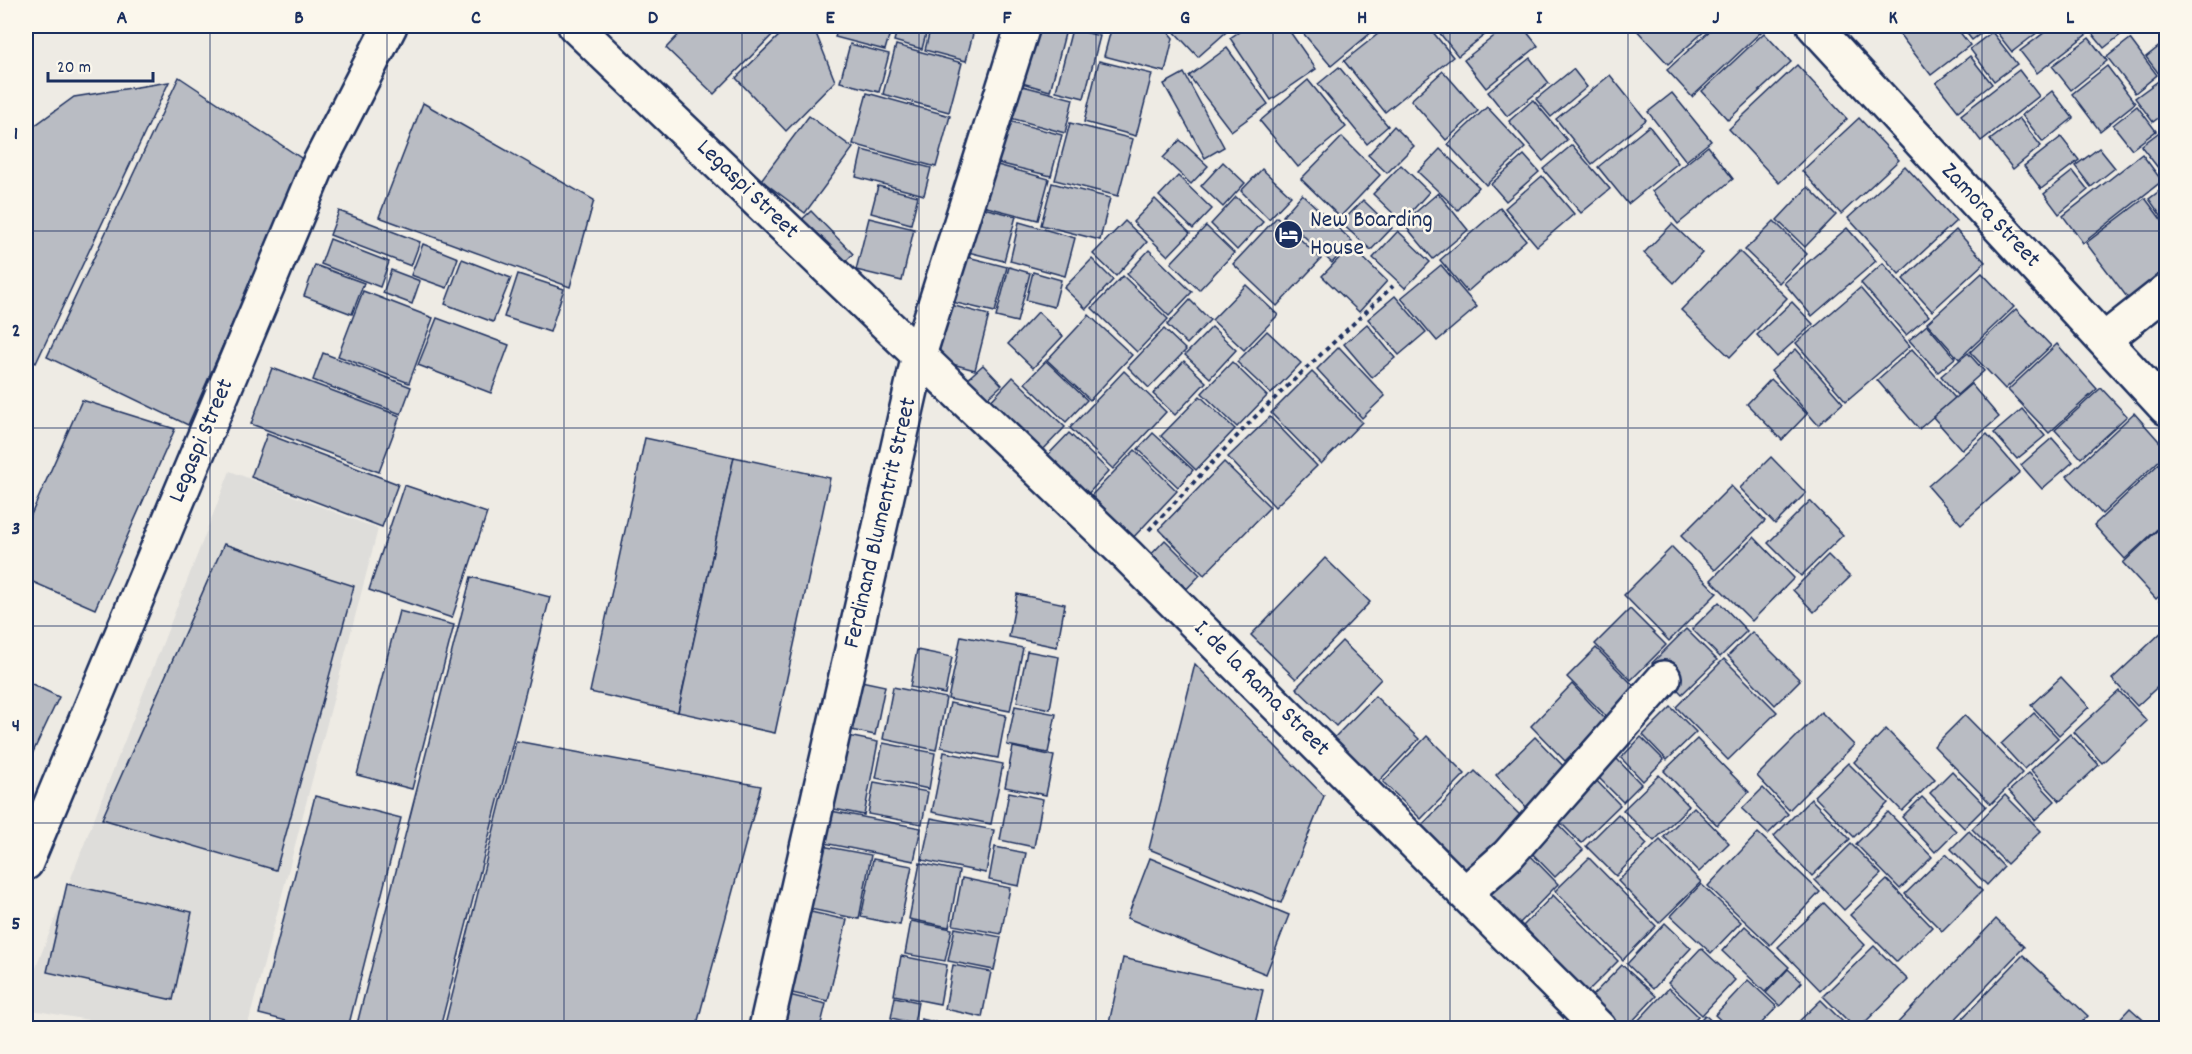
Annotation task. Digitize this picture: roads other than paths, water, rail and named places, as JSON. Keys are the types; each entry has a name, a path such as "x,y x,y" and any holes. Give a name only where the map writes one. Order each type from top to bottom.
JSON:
{"street":[{"name":"Legaspi Street","path":"26,862 316,170 390,26"},
{"name":"Legaspi Street","path":"576,26 919,355"},
{"name":"Ferdinand Blumentrit Street","path":"766,1029 919,355 1023,26"},
{"name":"Zamora Street","path":"1817,27 2166,408"},
{"path":"2104,340 2166,291"},
{"name":"I. de la Rama Street","path":"919,355 1126,554 1599,1029"},
{"path":"1465,893 1508,855 1664,678"}],"place":[{"name":"New Boarding House","path":"1289,235"}]}
